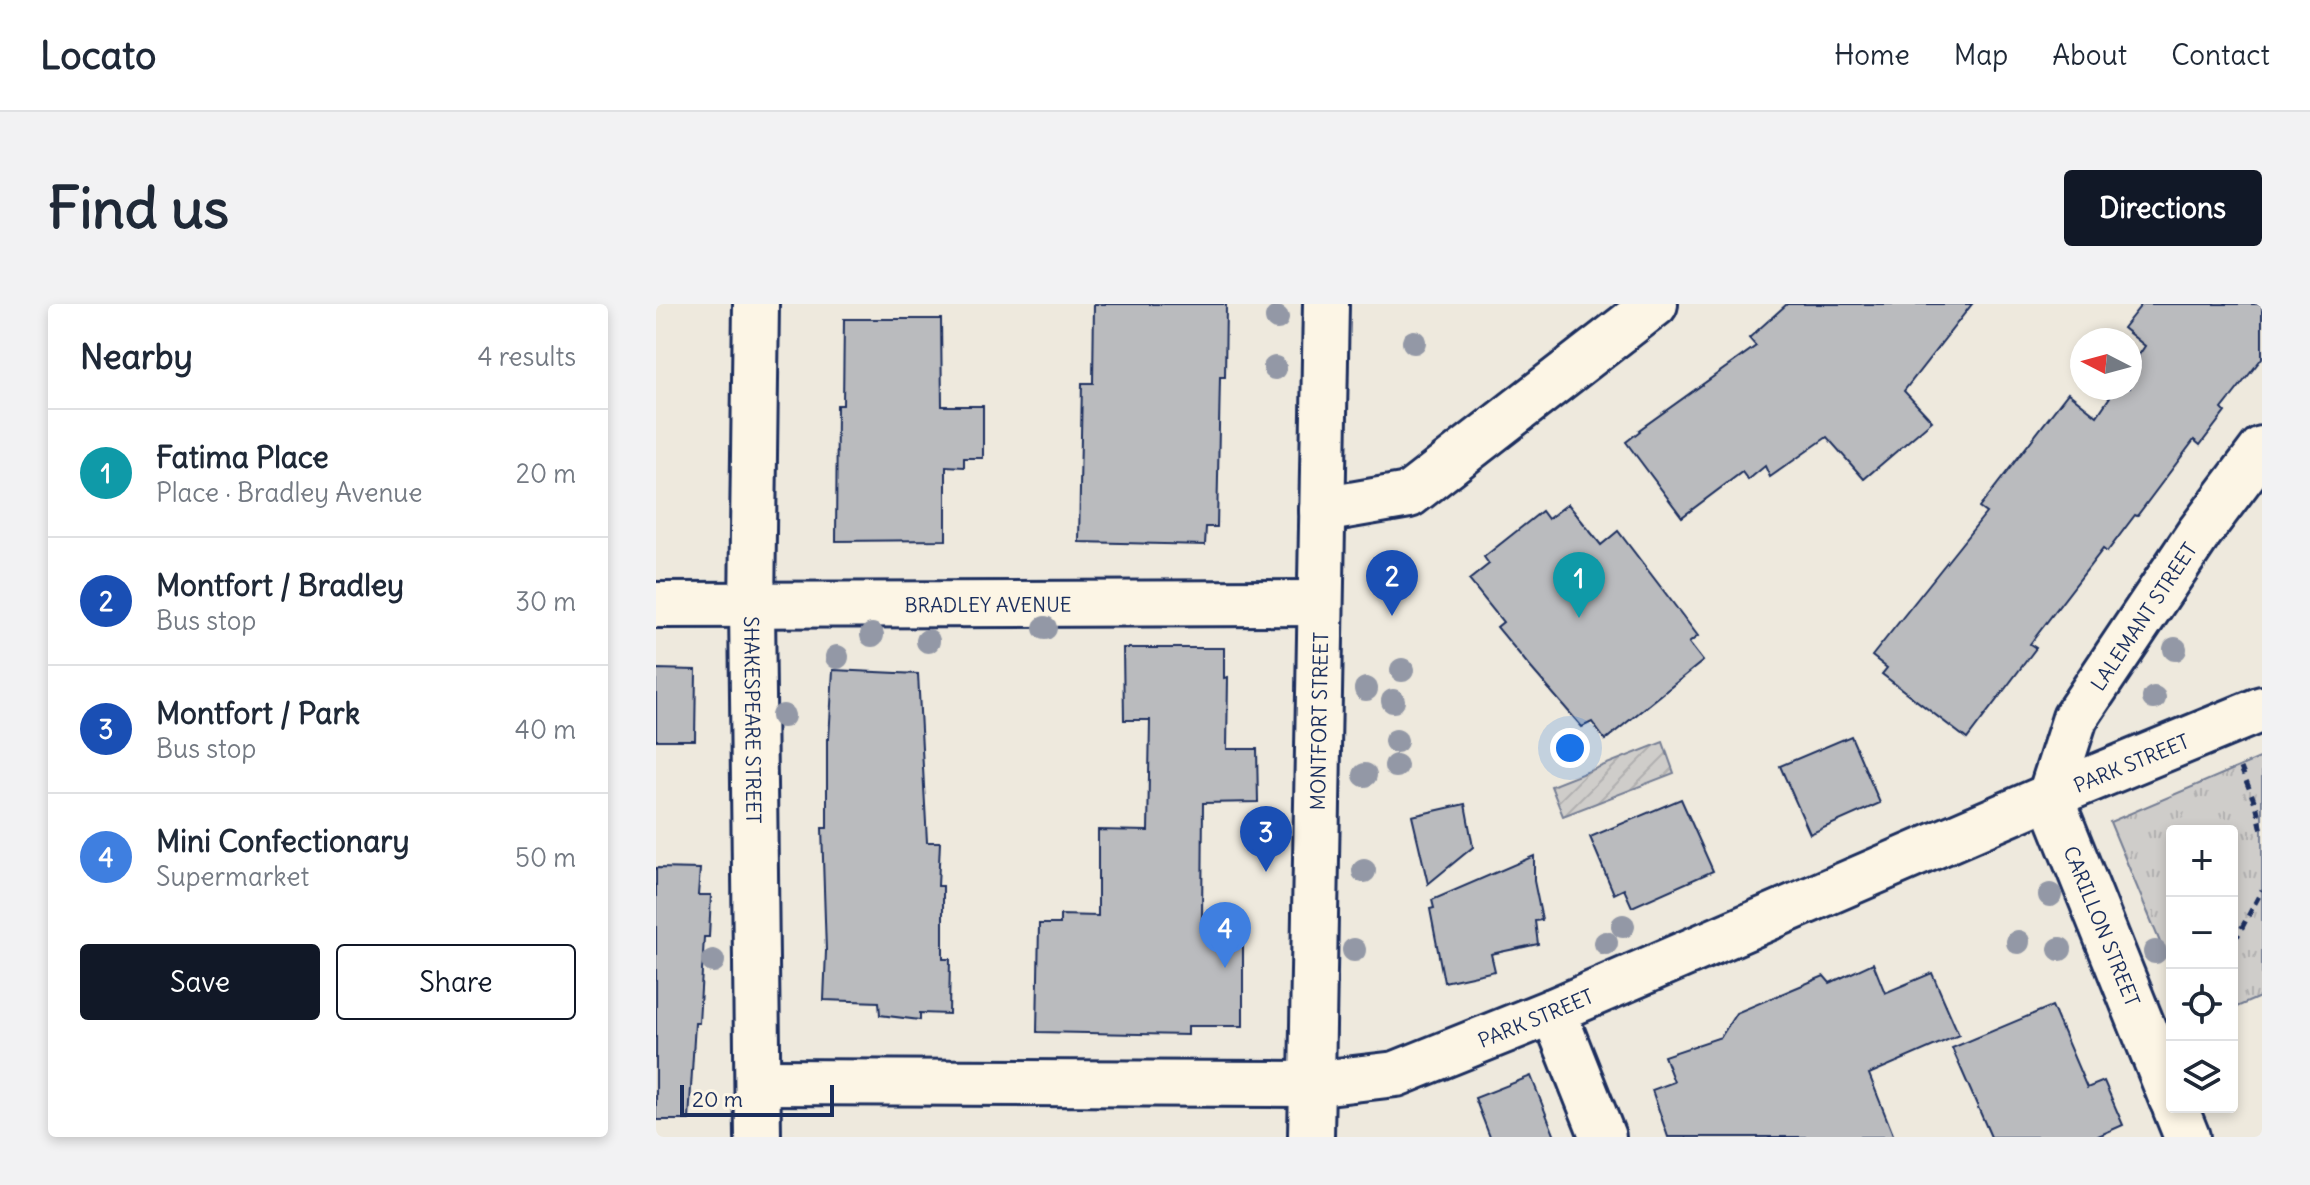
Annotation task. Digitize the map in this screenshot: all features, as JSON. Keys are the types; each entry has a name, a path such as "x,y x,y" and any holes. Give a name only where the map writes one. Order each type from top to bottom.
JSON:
{"street":[{"name":"SHAKESPEARE STREET","path":"756,304 752,607 758,1137"},
{"name":"MONTFORT STREET","path":"1311,1137 1326,304"},
{"path":"1322,510 1409,495 1655,304"},
{"name":"LALEMANT STREET","path":"2050,796 2075,718 2199,533 2262,449"},
{"name":"BRADLEY AVENUE","path":"656,605 1320,603"},
{"name":"PARK STREET","path":"759,1082 1311,1084 1396,1074 1553,1011 2050,796 2262,709"},
{"name":"CARILLON STREET","path":"2050,796 2166,1085"},
{"path":"1553,1011 1603,1137"},
{"path":"2177,1113 2187,1137"}],"path":[{"path":"2222,725 2257,808 2262,831"},
{"path":"2238,935 2262,890"}],"green space":[{"path":"1663,742 1674,773 1563,816 1551,786"},
{"path":"2262,757 2262,996 2238,1006 2238,825 2166,825 2166,957 2110,822"}],"building":[{"path":"1094,304 1226,304 1225,377 1220,377 1217,527 1206,527 1205,545 1079,542 1082,383 1093,383"},
{"path":"1787,304 1972,304 1904,391 1932,421 1864,479 1827,437 1770,477 1765,466 1748,480 1742,472 1682,517 1626,442 1756,346 1749,338"},
{"path":"2142,304 2262,304 2262,358 2222,409 2225,412 2200,445 2194,440 2107,552 2103,549 2030,644 2036,648 1967,739 1882,674 1887,668 1872,656 1986,513 1979,508 2068,393 2070,400 2077,400 2097,416 2108,400 2142,400 2142,350 2145,346 2142,344 2142,328 2123,328"},
{"path":"844,319 941,319 942,406 983,406 983,458 964,458 964,467 946,466 946,540 836,541 837,405 843,405"},
{"path":"1568,504 1601,545 1618,531 1698,636 1689,643 1703,661 1605,740 1592,722 1582,727 1531,668 1497,627 1503,622 1469,580 1489,564 1484,557 1542,511 1548,519"},
{"path":"1123,648 1224,648 1224,678 1228,677 1227,749 1257,749 1258,802 1203,803 1202,920 1243,920 1243,1026 1188,1026 1188,1035 1037,1032 1039,924 1060,924 1060,915 1098,916 1098,830 1148,831 1150,720 1124,720"},
{"path":"656,669 696,670 695,740 656,740"},
{"path":"833,670 918,674 927,842 940,842 938,886 943,886 943,959 950,959 949,1014 920,1013 920,1020 880,1015 879,1002 824,1000 826,951 822,828 827,828 827,739"},
{"path":"1851,736 1880,803 1810,834 1780,766"},
{"path":"1681,799 1713,871 1632,907 1624,889 1614,894 1590,837"},
{"path":"1465,804 1473,847 1428,884 1412,816"},
{"path":"1534,856 1534,881 1542,920 1535,921 1538,944 1491,954 1495,971 1444,982 1430,909 1434,908 1432,900"},
{"path":"656,868 700,869 698,895 711,895 709,937 704,937 699,1023 695,1023 689,1120 656,1120"},
{"path":"1873,963 1885,993 1932,973 1959,1035 1869,1074 1894,1137 1668,1137 1652,1090 1674,1082 1664,1056 1721,1037 1736,1013 1824,976 1830,983"},
{"path":"2052,1006 2087,1088 2104,1081 2123,1125 2096,1137 1991,1137 1952,1048"},
{"path":"1531,1076 1555,1137 1490,1137 1475,1098"}],"place":[{"name":"Montfort / Bradley","path":"1392,616"},
{"name":"Fatima Place","path":"1579,618"},
{"name":"Montfort / Park","path":"1266,872"},
{"name":"Mini Confectionary","path":"1225,968"}]}
